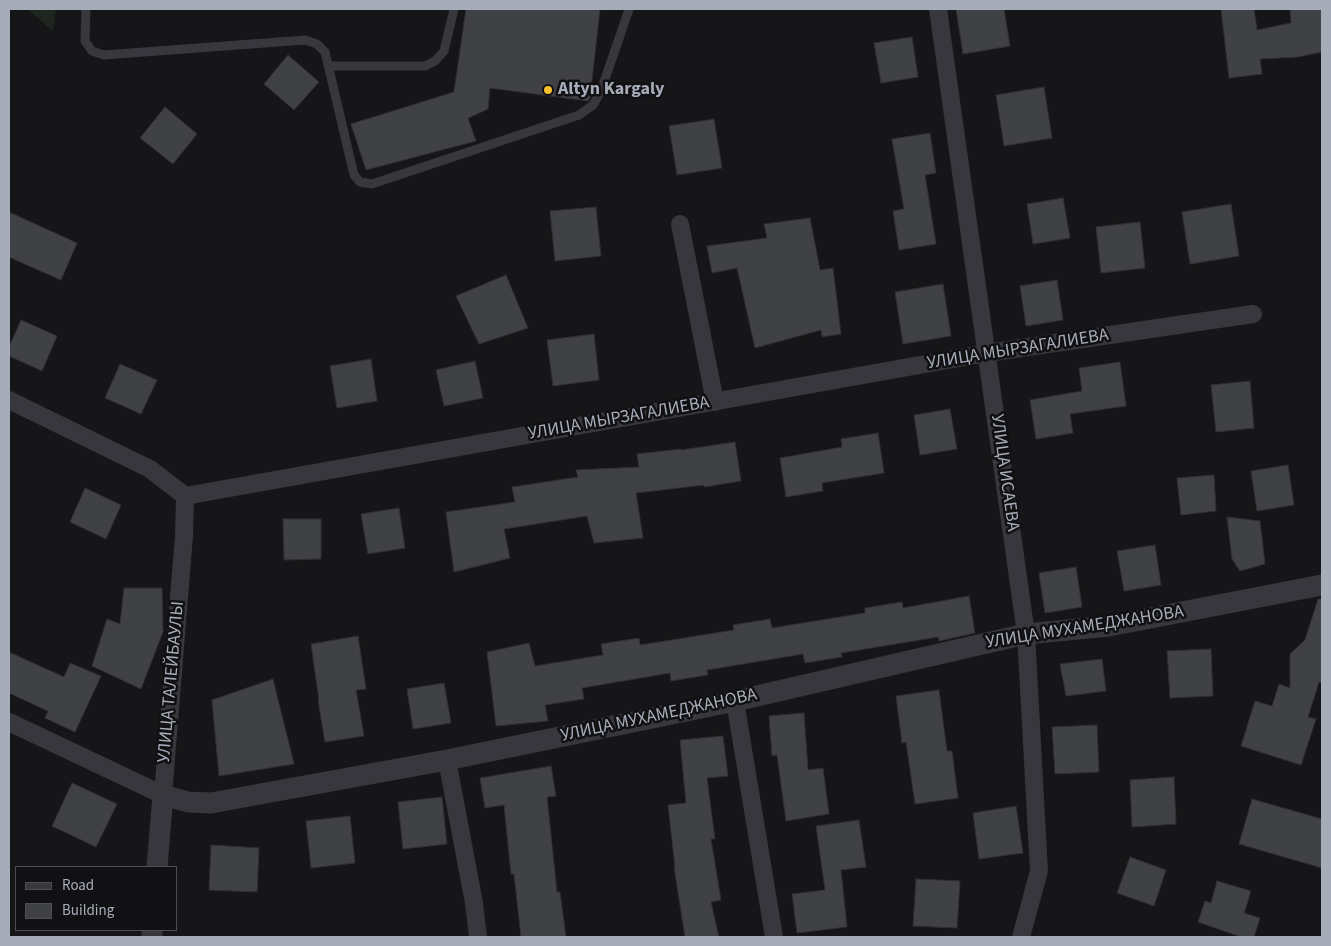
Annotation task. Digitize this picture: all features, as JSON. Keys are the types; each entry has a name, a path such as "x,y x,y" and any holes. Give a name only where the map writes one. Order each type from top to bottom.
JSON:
{"street":[{"name":"УЛИЦА ИСАЕВА","path":"938,9 1026,634 1039,871 1021,937"},
{"path":"680,224 715,402"},
{"name":"УЛИЦА МЫРЗАГАЛИЕВА","path":"185,496 987,353 1253,314"},
{"path":"9,400 150,469 185,496"},
{"name":"УЛИЦА ТАЛЕЙБАУЛЫ","path":"157,866 184,536 185,496"},
{"name":"УЛИЦА МУХАМЕДЖАНОВА","path":"9,722 163,794 188,802 211,803 447,760 736,701 1026,634 1109,626 1322,585"},
{"path":"736,701 774,937"},
{"path":"447,760 474,903 478,937"}],"lane":[{"path":"86,9 86,41 92,51 104,55 305,40 317,44 325,52 329,66 354,175 360,182 372,184 579,114 592,105 601,91 629,9"},
{"path":"329,66 425,66 435,61 444,50 454,9"}],"shaded area":[{"path":"27,9 56,9 53,31"}],"building":[{"name":"Altyn Kargaly","path":"466,9 600,9 590,98 588,101 490,88 488,109 468,118 476,141 366,170 351,124 454,92"},
{"path":"956,9 1004,9 1010,46 963,54"},
{"path":"1221,9 1254,9 1257,30 1291,23 1290,9 1322,9 1322,52 1298,57 1260,59 1262,74 1229,78"},
{"path":"912,37 918,77 881,83 874,43"},
{"path":"288,55 319,82 294,110 264,84"},
{"path":"1044,87 1052,138 1004,146 996,95"},
{"path":"165,107 197,134 173,164 140,138"},
{"path":"714,119 722,168 677,175 669,126"},
{"path":"930,133 936,173 925,175 936,244 899,250 893,211 904,209 892,139"},
{"path":"1063,198 1070,238 1033,244 1027,204"},
{"path":"1231,204 1239,256 1190,264 1182,212"},
{"path":"596,207 601,256 555,261 550,211"},
{"path":"9,212 77,243 61,280 9,257"},
{"path":"810,218 820,270 833,268 841,334 822,337 821,330 755,348 737,268 712,273 707,246 767,238 764,224"},
{"path":"1140,222 1145,268 1101,273 1096,227"},
{"path":"506,275 528,328 479,344 456,296"},
{"path":"1057,280 1063,320 1026,326 1020,286"},
{"path":"943,284 951,336 903,344 895,292"},
{"path":"21,320 57,336 42,371 9,356 9,347"},
{"path":"594,334 599,380 553,386 547,340"},
{"path":"371,359 377,401 337,408 330,366"},
{"path":"475,361 483,398 444,406 436,370"},
{"path":"1120,362 1126,406 1070,414 1073,433 1036,439 1030,400 1082,391 1079,368"},
{"path":"120,364 157,380 141,414 105,398"},
{"path":"1250,381 1254,428 1216,432 1211,385"},
{"path":"950,409 957,449 920,455 914,415"},
{"path":"878,433 884,473 822,483 823,491 786,497 780,458 842,447 841,439"},
{"path":"735,442 741,481 704,487 704,485 636,493 643,538 594,543 587,516 504,529 510,558 454,572 446,512 515,502 512,487 578,477 576,470 639,467 637,454"},
{"path":"1288,465 1294,505 1257,511 1251,471"},
{"path":"1214,475 1216,511 1181,515 1177,478"},
{"path":"85,488 121,505 106,539 70,522"},
{"path":"399,508 405,548 368,554 361,514"},
{"path":"1227,517 1260,521 1265,564 1240,571 1232,559"},
{"path":"283,519 321,519 321,559 284,560"},
{"path":"1155,545 1161,585 1124,591 1117,551"},
{"path":"1076,567 1082,607 1045,613 1039,573"},
{"path":"124,588 162,588 163,632 141,689 92,666 107,619 120,624"},
{"path":"969,596 975,633 939,641 938,637 841,653 842,657 805,663 803,654 707,670 708,675 671,681 670,673 582,688 584,699 545,705 548,721 496,726 487,652 529,643 535,666 603,655 601,644 639,638 640,645 734,630 733,625 770,619 772,628 865,613 865,608 902,602 903,608"},
{"path":"1318,599 1322,599 1322,683 1319,682 1308,717 1316,719 1301,765 1241,746 1255,701 1272,706 1279,684 1290,688 1290,654 1305,640"},
{"path":"358,636 366,689 356,690 364,736 325,742 311,644"},
{"path":"1211,649 1213,696 1170,698 1167,651"},
{"path":"9,652 64,677 70,663 101,676 75,732 45,718 48,711 9,693"},
{"path":"1102,659 1106,691 1066,696 1060,664"},
{"path":"273,679 294,764 219,776 212,700"},
{"path":"444,683 451,723 413,729 407,689"},
{"path":"939,690 947,751 952,751 958,798 915,804 906,742 902,743 896,696"},
{"path":"804,713 808,770 823,768 829,814 786,821 777,755 772,756 769,716"},
{"path":"1097,725 1099,772 1055,774 1052,727"},
{"path":"723,736 728,776 707,778 715,839 711,839 721,900 711,902 719,937 685,937 674,867 668,805 686,803 680,740"},
{"path":"551,766 556,796 547,797 557,892 560,892 566,937 521,937 514,874 511,874 504,805 485,808 480,778"},
{"path":"1174,777 1176,824 1132,827 1130,780"},
{"path":"72,783 117,804 96,847 52,826"},
{"path":"442,797 447,844 403,849 398,802"},
{"path":"1252,799 1322,819 1322,868 1239,844"},
{"path":"1016,806 1023,853 979,859 973,813"},
{"path":"350,816 355,863 311,868 306,821"},
{"path":"859,820 866,867 841,870 847,927 797,933 792,894 825,890 816,826"},
{"path":"211,845 259,848 257,892 209,890"},
{"path":"1130,857 1166,870 1154,906 1117,893"},
{"path":"916,879 960,881 957,928 913,926"},
{"path":"1217,881 1251,891 1244,913 1260,918 1254,937 1241,937 1198,922 1205,901 1211,903"}],"place":[{"name":"Altyn Kargaly","path":"548,90"}]}
